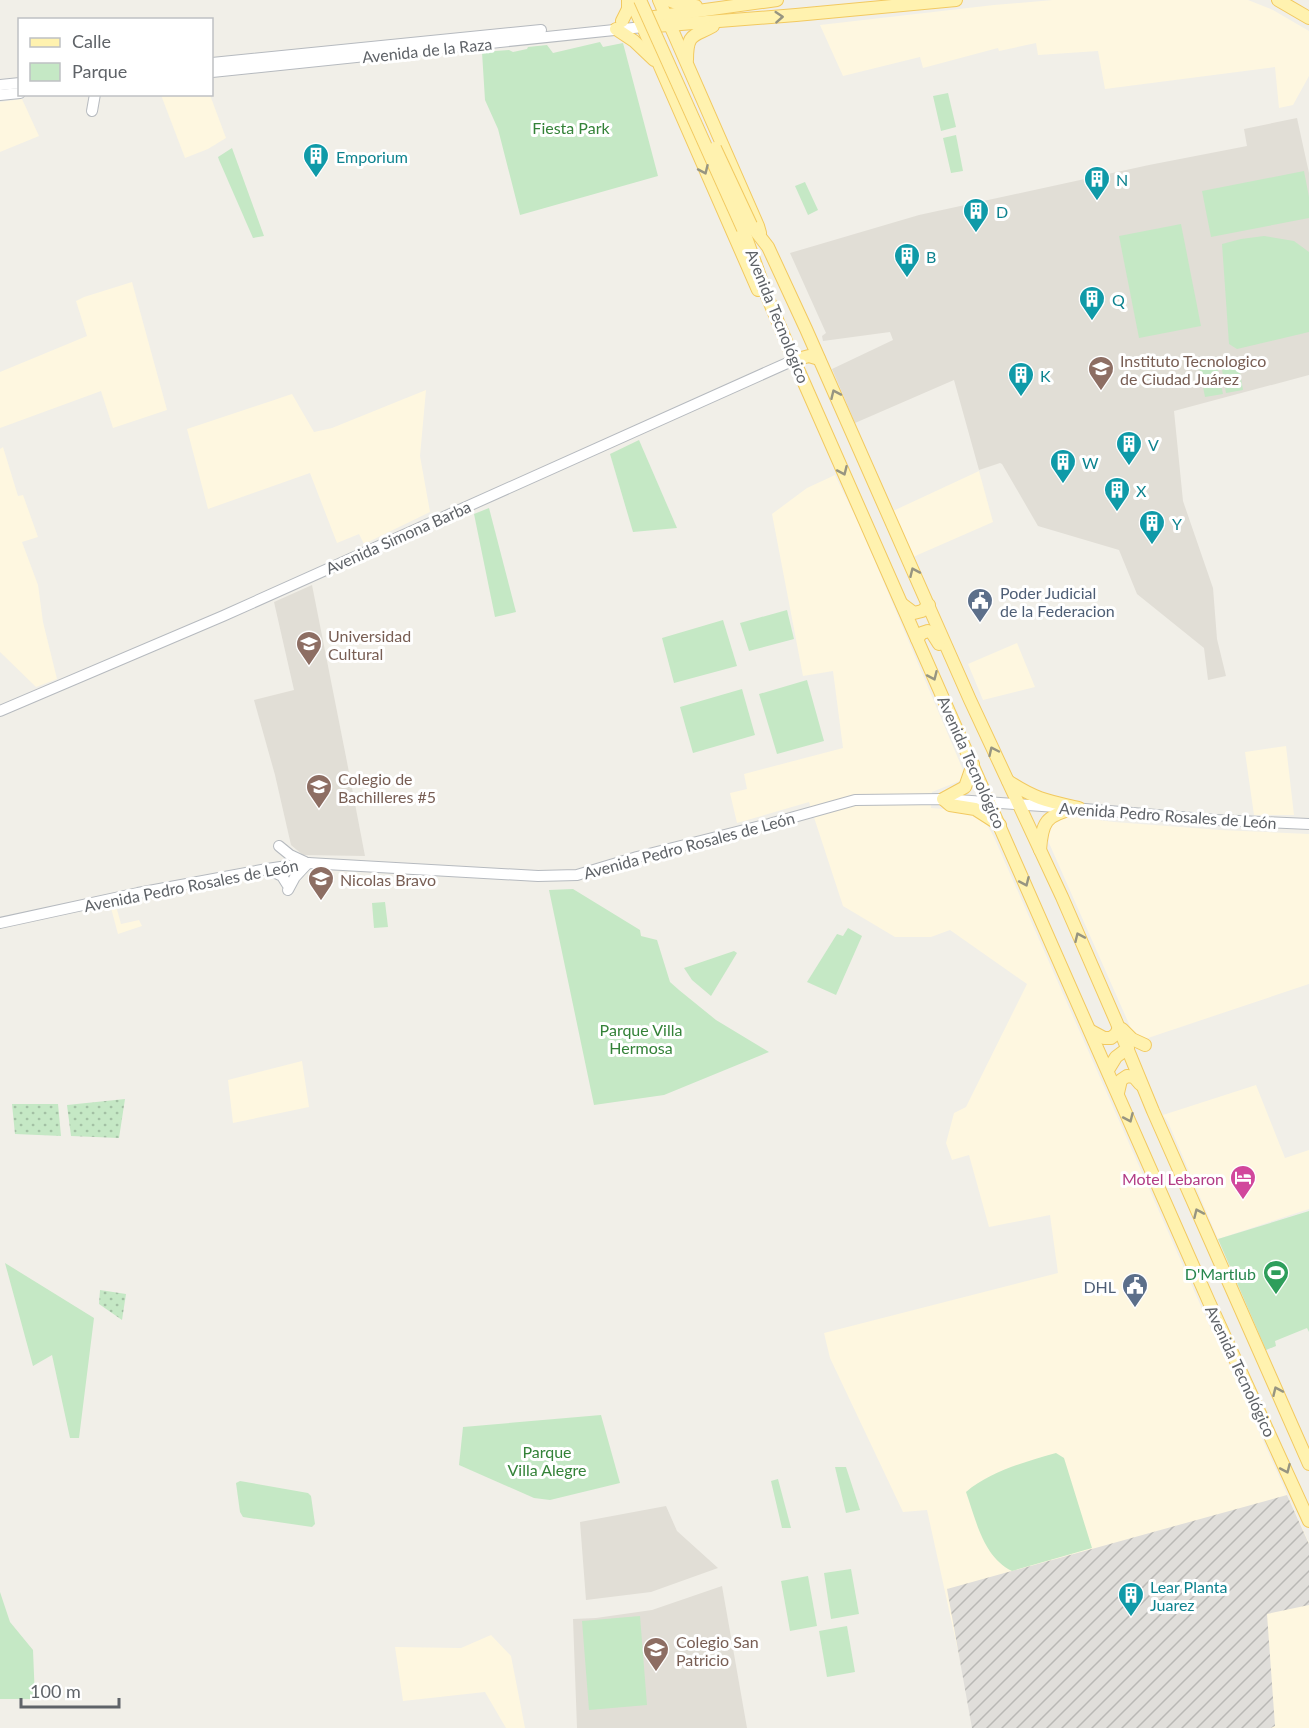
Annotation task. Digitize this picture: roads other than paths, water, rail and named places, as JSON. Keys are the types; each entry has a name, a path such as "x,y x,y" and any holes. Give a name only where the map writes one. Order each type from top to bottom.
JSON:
{"main road":[{"path":"650,40 660,29 666,29 670,24 708,9 777,0"},
{"path":"637,10 670,24 909,2 956,0"},
{"path":"659,1 708,9"},
{"path":"659,1 653,12 646,13 637,10 628,12 619,25 660,68"},
{"path":"659,1 754,216 760,238"},
{"name":"Avenida Tecnológico","path":"659,1 747,227 794,360 1209,1302 1309,1521"},
{"path":"1281,1 1309,18"},
{"path":"637,10 724,217 781,342 794,360 809,356 819,359"},
{"name":"Avenida Tecnológico","path":"637,10 747,227 760,238 777,265 977,716 1118,1025 1141,1084 1309,1464"},
{"name":"Avenida de la Raza","path":"213,72 404,53 619,25 637,10"},
{"path":"687,61 687,48 693,35 720,21"},
{"name":"Avenida de la Raza","path":"213,63 619,25"},
{"path":"0,85 18,83"},
{"path":"0,94 18,93"},
{"path":"92,111 95,96"},
{"path":"785,338 800,340 806,329"},
{"name":"Avenida Simona Barba","path":"0,711 223,616 794,360"},
{"path":"901,603 914,613 922,611 929,605"},
{"path":"917,639 922,633 928,631 936,637 963,699 977,716"},
{"path":"973,764 965,787 944,799 950,805 975,809 1000,825"},
{"path":"1007,780 1041,800 1079,808"},
{"name":"Avenida Pedro Rosales de León","path":"0,922 267,868 308,863 568,876 855,800 944,799 1216,820 1309,824"},
{"path":"1040,851 1041,835 1047,820 1060,812 1079,808"},
{"path":"267,868 282,876 287,887 308,863 298,860 279,846"},
{"path":"1091,1031 1104,1038 1110,1038 1116,1034 1118,1025"},
{"path":"1118,1025 1132,1039 1145,1045"},
{"path":"1106,1065 1128,1048"},
{"path":"1118,1093 1121,1080 1127,1076 1134,1077 1141,1084"}],"place":[{"name":"Emporium","path":"316,179"},
{"name":"N","path":"1097,202"},
{"name":"D","path":"976,234"},
{"name":"B","path":"907,279"},
{"name":"Q","path":"1092,322"},
{"name":"Instituto Tecnologico de Ciudad Juárez","path":"1101,392"},
{"name":"K","path":"1021,398"},
{"name":"V","path":"1129,467"},
{"name":"W","path":"1063,485"},
{"name":"X","path":"1117,513"},
{"name":"Y","path":"1152,546"},
{"name":"Poder Judicial de la Federacion","path":"980,624"},
{"name":"Universidad Cultural","path":"309,667"},
{"name":"Colegio de Bachilleres #5","path":"319,810"},
{"name":"Nicolas Bravo","path":"321,902"},
{"name":"Motel Lebaron","path":"1243,1201"},
{"name":"D'Martlub","path":"1276,1296"},
{"name":"DHL","path":"1135,1309"},
{"name":"Lear Planta Juarez","path":"1131,1618"},
{"name":"Colegio San Patricio","path":"656,1673"}],"park label":[{"name":"Fiesta Park","path":"571,127"},
{"name":"Parque Villa Hermosa","path":"641,1038"},
{"name":"Parque Villa Alegre","path":"547,1460"}]}
